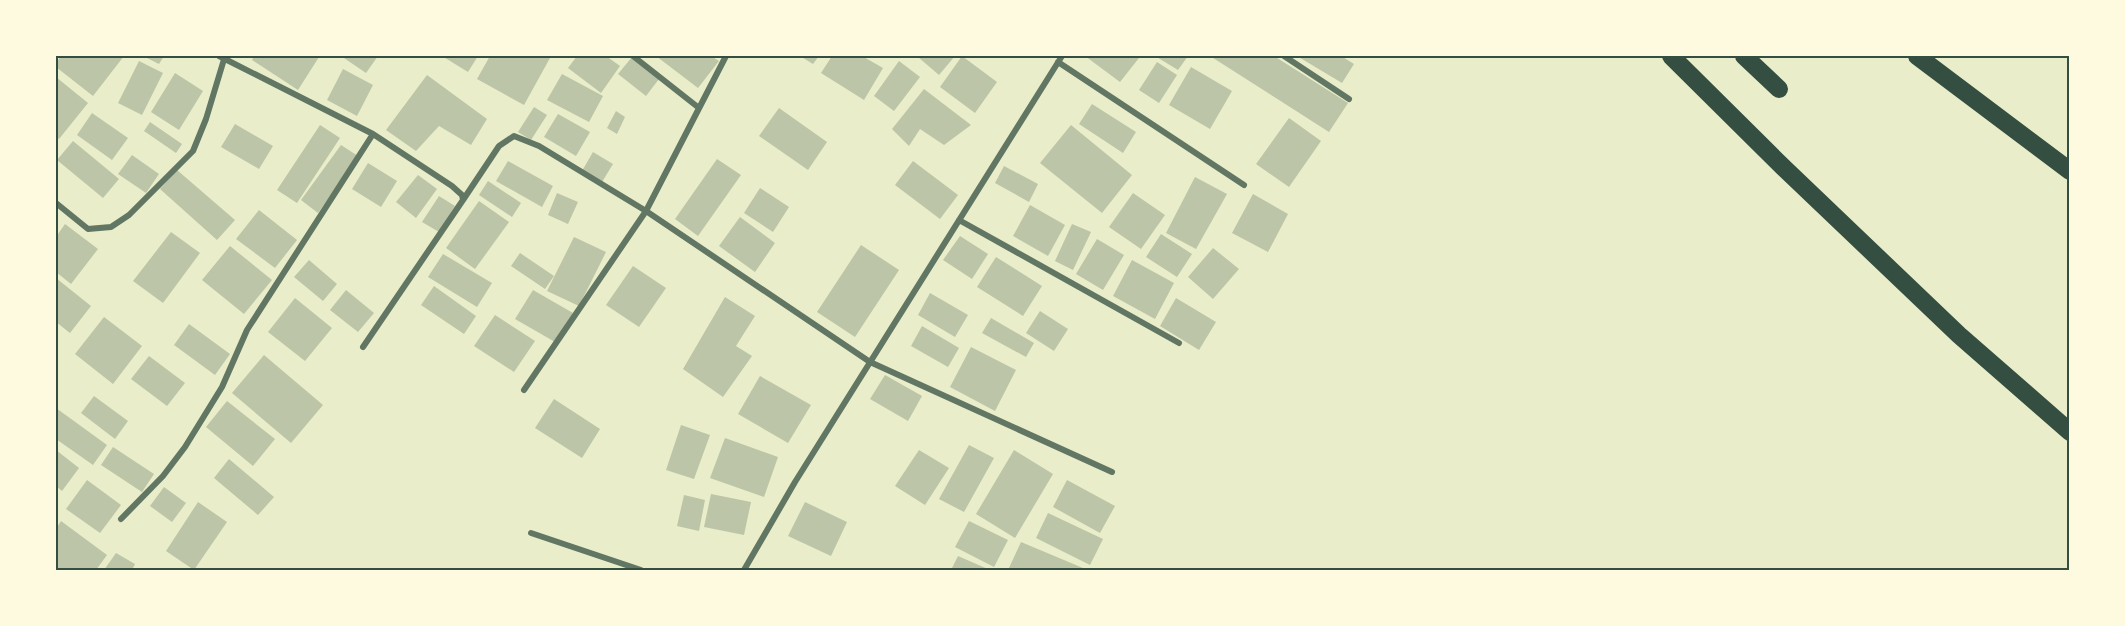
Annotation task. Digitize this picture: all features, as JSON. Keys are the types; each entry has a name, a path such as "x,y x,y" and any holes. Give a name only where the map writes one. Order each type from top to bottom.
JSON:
{"highway":[{"path":"1671,56 1784,168 1959,335 2070,432"},
{"path":"1744,56 1779,89"},
{"path":"1917,56 2070,171"}],"street":[{"path":"56,203 88,230 111,227 129,215 193,151 206,119 223,56 373,134 458,190 463,200"},
{"path":"633,56 699,108"},
{"path":"524,390 646,211 726,56"},
{"path":"744,570 795,482 1062,56"},
{"path":"1284,56 1349,99"},
{"path":"1058,62 1244,185"},
{"path":"121,519 163,476 185,447 222,387 247,330 373,134"},
{"path":"363,347 499,146 514,136 539,146 646,211 870,362 1112,472"},
{"path":"959,220 1179,343"},
{"path":"531,533 641,570"}],"building":[{"path":"61,56 124,56 93,96 56,67"},
{"path":"164,56 159,64 147,58"},
{"path":"254,56 319,57 298,90 252,60"},
{"path":"341,56 378,56 366,73"},
{"path":"442,56 478,56 468,72"},
{"path":"490,56 545,56 550,58 524,105 477,79"},
{"path":"577,56 606,56 620,66 601,93 568,68"},
{"path":"656,56 711,56 719,61 698,88"},
{"path":"800,56 819,56 813,64"},
{"path":"832,56 862,56 883,68 864,100 821,73"},
{"path":"919,56 955,56 939,75"},
{"path":"962,56 997,82 975,113 940,87"},
{"path":"1085,56 1137,56 1139,58 1120,82"},
{"path":"1155,56 1188,56 1178,70"},
{"path":"1210,56 1274,56 1348,103 1329,132"},
{"path":"1297,56 1341,56 1354,64 1342,83"},
{"path":"632,57 659,79 646,96 618,74"},
{"path":"139,61 163,73 142,115 118,103"},
{"path":"899,61 920,77 894,111 874,96"},
{"path":"1157,62 1177,75 1159,103 1139,90"},
{"path":"1191,67 1232,91 1210,129 1169,105"},
{"path":"343,69 373,85 357,116 327,100"},
{"path":"175,73 203,91 179,130 151,112"},
{"path":"562,74 603,96 589,122 547,100"},
{"path":"427,75 487,119 471,145 439,126 416,151 386,130"},
{"path":"56,77 88,103 59,139 56,136"},
{"path":"924,89 971,125 944,145 920,129 909,146 892,129"},
{"path":"1092,104 1136,132 1123,153 1079,124"},
{"path":"534,107 547,115 531,140 518,132"},
{"path":"779,108 827,142 808,170 759,136"},
{"path":"616,111 625,117 617,134 607,128"},
{"path":"92,113 128,138 112,160 77,135"},
{"path":"558,114 590,132 576,156 544,137"},
{"path":"1289,118 1321,141 1289,187 1256,164"},
{"path":"150,122 182,144 176,153 144,131"},
{"path":"235,124 273,146 259,169 221,147"},
{"path":"320,125 340,138 297,203 277,190"},
{"path":"1071,125 1132,175 1102,213 1040,163"},
{"path":"73,141 119,179 103,198 57,160"},
{"path":"341,145 358,156 318,213 301,200"},
{"path":"593,152 613,164 602,182 582,171"},
{"path":"132,155 159,174 146,193 118,174"},
{"path":"717,159 741,175 698,236 675,219"},
{"path":"508,161 553,186 542,207 496,181"},
{"path":"913,161 958,195 940,219 895,185"},
{"path":"368,163 397,181 381,207 352,189"},
{"path":"1004,166 1038,184 1029,202 995,183"},
{"path":"177,170 235,220 217,240 160,189"},
{"path":"418,175 437,189 416,218 396,202"},
{"path":"1195,177 1227,194 1196,249 1166,233"},
{"path":"488,181 521,203 512,217 479,195"},
{"path":"760,188 789,207 773,232 744,213"},
{"path":"557,193 578,202 568,224 548,215"},
{"path":"1133,193 1165,215 1141,249 1109,227"},
{"path":"1253,194 1288,214 1268,252 1232,233"},
{"path":"439,196 455,206 439,232 422,222"},
{"path":"479,201 509,222 475,269 446,248"},
{"path":"1030,205 1065,225 1048,256 1013,236"},
{"path":"259,210 297,240 275,268 236,239"},
{"path":"740,217 775,243 755,272 719,246"},
{"path":"65,224 98,249 71,284 56,272 56,237"},
{"path":"1072,224 1091,232 1073,270 1055,261"},
{"path":"171,232 200,253 163,303 133,281"},
{"path":"1161,234 1192,254 1177,277 1146,257"},
{"path":"960,236 988,254 972,279 943,260"},
{"path":"574,237 606,252 579,306 547,291"},
{"path":"1097,239 1124,255 1103,290 1076,274"},
{"path":"861,245 899,270 855,337 817,312"},
{"path":"230,246 272,280 244,314 202,280"},
{"path":"1213,248 1239,269 1213,299 1188,277"},
{"path":"520,253 554,276 545,289 511,266"},
{"path":"443,254 492,283 477,307 428,277"},
{"path":"996,257 1042,286 1023,316 977,287"},
{"path":"309,260 337,284 323,301 294,277"},
{"path":"1132,260 1174,283 1155,319 1113,296"},
{"path":"633,266 666,288 639,327 606,305"},
{"path":"56,278 91,306 70,333 56,322"},
{"path":"434,286 476,316 464,334 421,305"},
{"path":"346,290 374,313 358,332 330,310"},
{"path":"533,290 573,313 555,342 515,319"},
{"path":"930,293 968,315 955,337 918,315"},
{"path":"725,297 755,316 736,346 752,356 723,397 683,369"},
{"path":"295,298 332,328 305,361 268,332"},
{"path":"1176,298 1216,322 1199,350 1160,326"},
{"path":"1040,311 1068,329 1054,351 1026,333"},
{"path":"495,315 535,341 514,372 474,346"},
{"path":"104,317 142,346 113,384 75,354"},
{"path":"991,318 1034,343 1026,357 982,333"},
{"path":"189,324 230,354 215,375 174,345"},
{"path":"922,326 959,348 948,367 911,346"},
{"path":"971,347 1016,370 995,411 950,387"},
{"path":"264,355 323,405 291,443 232,393"},
{"path":"149,356 185,383 167,406 131,379"},
{"path":"885,375 922,396 908,421 870,399"},
{"path":"760,376 811,405 788,443 738,414"},
{"path":"94,396 128,421 115,439 81,413"},
{"path":"554,399 600,429 582,458 535,428"},
{"path":"227,401 275,439 253,466 206,427"},
{"path":"56,408 107,445 93,465 56,439"},
{"path":"681,425 710,435 694,479 666,470"},
{"path":"725,438 778,457 764,497 710,478"},
{"path":"969,445 994,458 964,512 939,499"},
{"path":"113,447 154,474 142,492 101,465"},
{"path":"56,450 79,468 62,491 56,486"},
{"path":"919,450 949,468 925,505 895,486"},
{"path":"1014,450 1053,474 1015,538 976,514"},
{"path":"229,459 274,497 258,515 214,478"},
{"path":"87,480 121,505 100,533 66,509"},
{"path":"1067,480 1115,506 1100,533 1053,507"},
{"path":"164,487 186,503 172,522 150,506"},
{"path":"711,494 751,502 744,535 704,527"},
{"path":"684,495 705,500 699,531 677,526"},
{"path":"198,502 227,522 194,570 166,551"},
{"path":"805,502 847,522 831,556 788,536"},
{"path":"1048,513 1103,539 1090,565 1036,538"},
{"path":"61,521 107,555 96,570 56,570 56,529"},
{"path":"969,521 1008,540 994,567 955,547"},
{"path":"1021,542 1083,568 1082,570 1008,570"},
{"path":"116,553 135,564 132,570 104,570"},
{"path":"958,556 990,570 951,570"}]}
